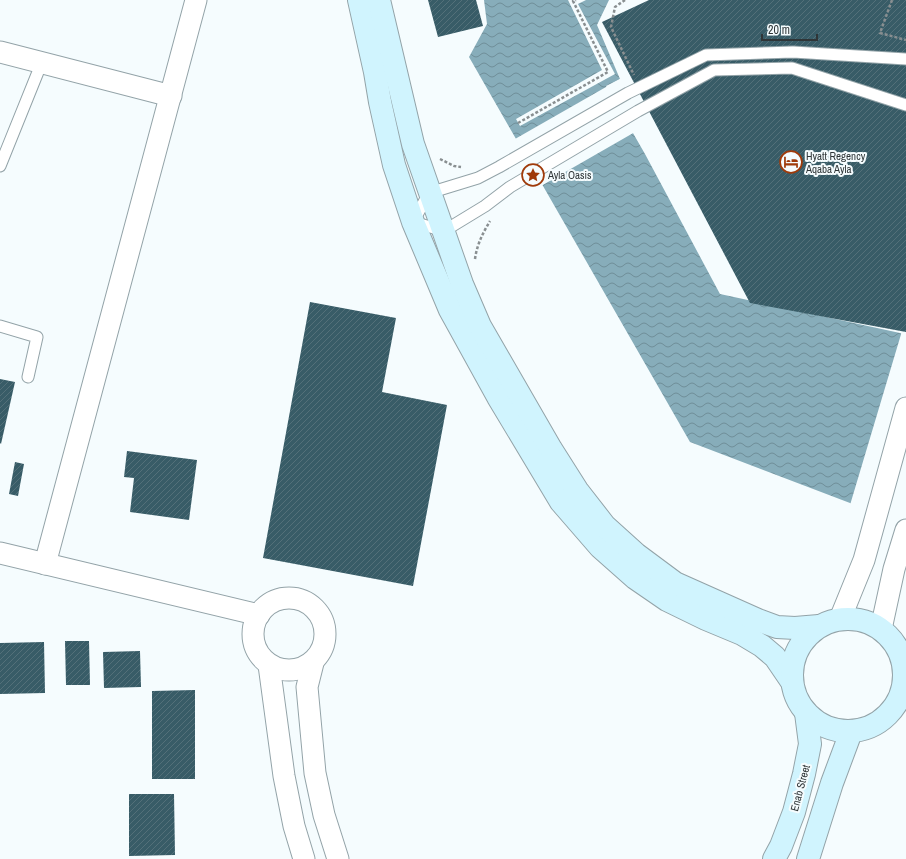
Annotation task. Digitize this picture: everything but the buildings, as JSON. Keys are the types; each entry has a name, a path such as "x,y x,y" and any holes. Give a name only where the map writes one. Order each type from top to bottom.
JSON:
{"street":[{"path":"45,564 196,0"},
{"path":"359,0 394,165 413,222 450,310 498,397 561,502 600,547 634,578 667,600 706,619 742,634 762,646 775,657 792,682"},
{"path":"380,0 412,144 462,284 480,326 576,490 605,526 636,554 675,583 777,627 795,628 820,626"},
{"path":"0,52 171,96"},
{"path":"380,102 401,97"},
{"path":"840,619 864,560 906,408"},
{"path":"881,629 894,569 906,530"},
{"path":"0,553 259,615"},
{"path":"290,598 303,600 314,607 322,617 326,629 326,642 321,653 313,663 302,669 290,671 279,670 269,665 261,657 255,647 253,636 254,625 259,615 267,606 278,600 290,598"},
{"path":"840,619 854,619 868,622 881,629 894,644 903,662 904,681 898,700 886,716 870,727 851,732 834,730 819,724 806,713 799,704 794,693 792,682 792,665 797,650 807,636 820,626 829,621 840,619"},
{"path":"313,663 307,687 315,773 324,816 338,859"},
{"path":"269,665 284,776 294,826 304,859"},
{"name":"Enab Street","path":"774,859 781,846 794,812 804,774 810,744 806,713"},
{"path":"808,859 832,783 851,732"}],"lane":[{"path":"906,60 793,52 706,55 628,93 478,178 429,193 413,222 444,231 485,206 510,186 638,111 714,70 792,68 906,104"},
{"path":"0,166 42,62"},
{"path":"0,326 37,337 28,377"}],"path":[{"path":"518,123 608,72 574,0"},
{"path":"624,0 615,7 611,27 636,78"},
{"path":"892,0 880,33 906,40"},
{"path":"437,156 454,166 466,168"},
{"path":"475,261 476,250 482,235 491,220"}],"water":[{"name":"Ayla Oasis","path":"484,0 609,0 597,25 620,79 606,86 645,154 720,294 900,333 906,336 871,511 690,442 469,57 487,24"}],"pier":[{"path":"568,0 586,0 578,4 615,74 520,126 516,119 602,70"},
{"path":"620,79 621,81 609,87 635,132 541,186 515,139"},
{"path":"902,331 906,333 906,530 850,505"}],"place":[{"name":"Hyatt Regency Aqaba Ayla","path":"791,162"},
{"name":"Ayla Oasis","path":"533,175"}]}
